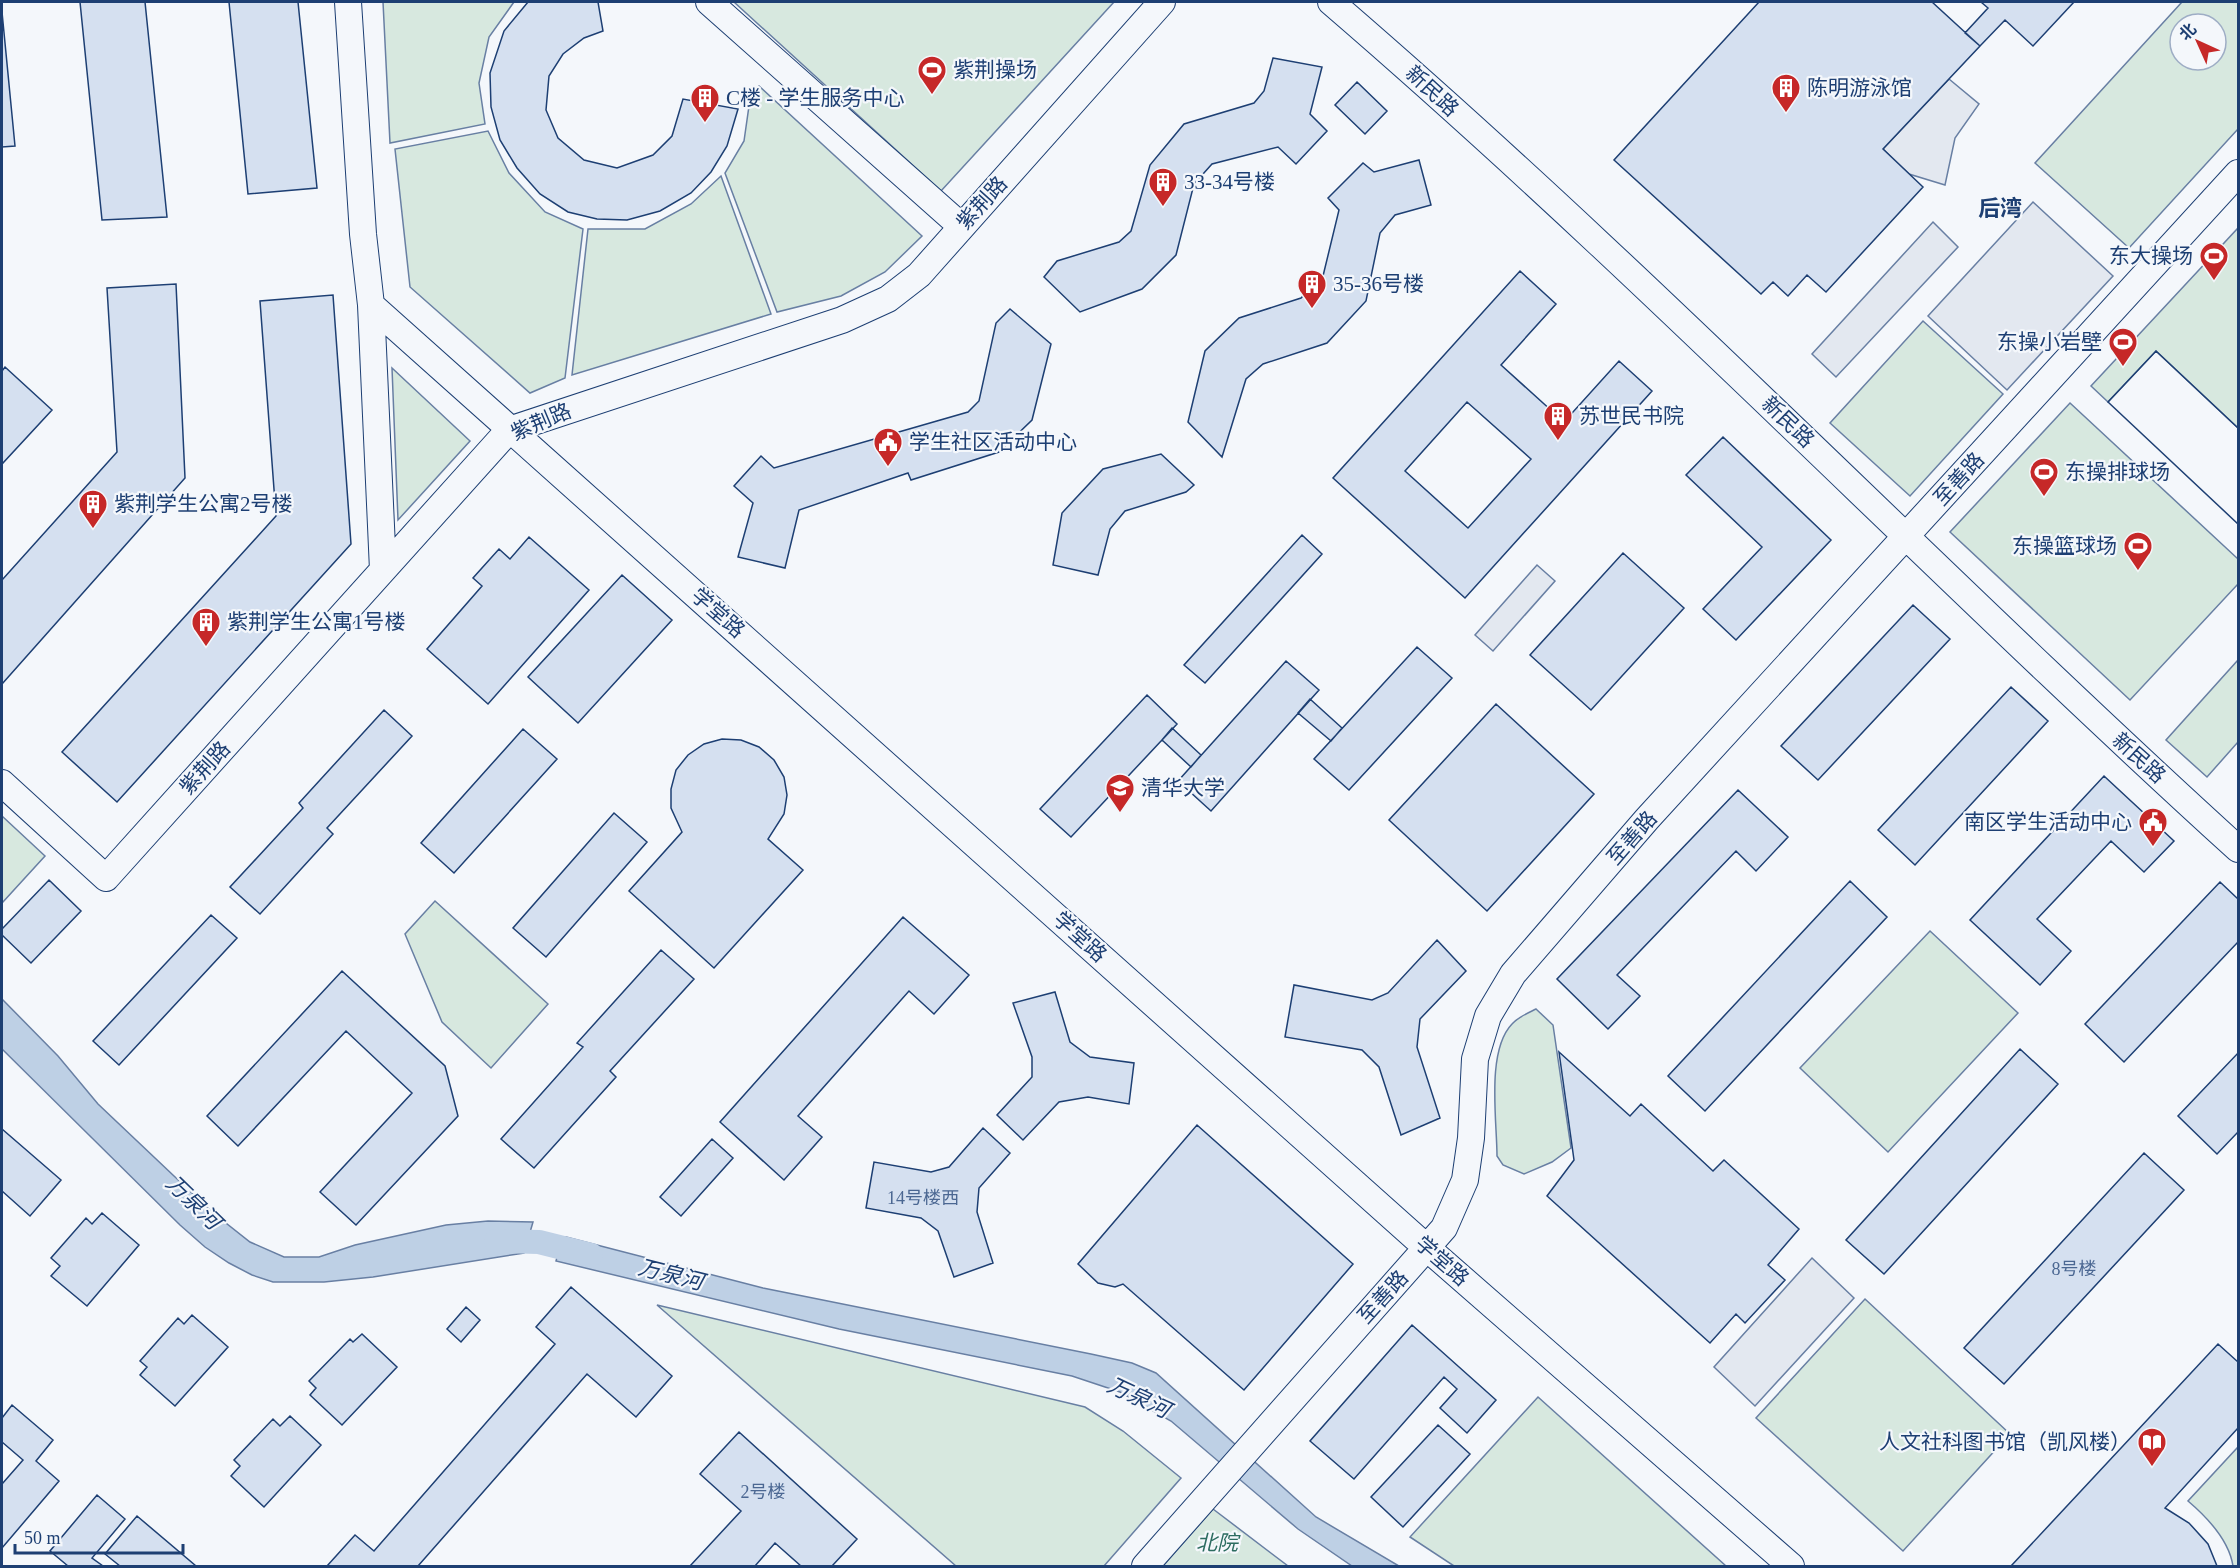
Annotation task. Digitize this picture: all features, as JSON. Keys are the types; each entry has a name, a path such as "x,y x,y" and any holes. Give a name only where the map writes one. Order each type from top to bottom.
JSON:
{"street":[{"path":"348,2 363,234 371,305 383,570"},
{"path":"709,2 961,226"},
{"name":"紫荆路","path":"2,783 106,878 509,430 842,320 879,303 919,275 1162,2"},
{"name":"新民路","path":"1331,2 1406,66 1566,214 2088,712 2238,849"},
{"name":"至善路","path":"1145,1566 1427,1248 1451,1215 1465,1180 1471,1138 1475,1059 1488,1016 1513,975 1647,819 2238,173"},
{"name":"学堂路","path":"371,305 509,430 745,636 1427,1248 1791,1566"}],"green space":[{"path":"383,2 514,2 489,37 479,83 485,124 390,143"},
{"name":"紫荆操场","path":"734,2 1114,2 941,191"},
{"path":"2182,2 2238,2 2238,129 2129,248 2035,163 2168,17 2168,72 2228,72 2228,12 2173,12"},
{"path":"759,86 922,236 885,272 841,296 777,312 725,173 744,141 751,92"},
{"path":"488,131 509,173 545,212 583,229 565,378 530,393 410,287 395,149"},
{"path":"721,176 771,314 572,375 588,229 645,229 691,204"},
{"name":"东大操场","path":"2238,228 2238,428 2156,351 2108,402 2091,386"},
{"path":"1923,321 2003,394 1910,496 1830,423"},
{"path":"392,368 470,441 398,520"},
{"name":"东操篮球场","path":"2070,403 2238,559 2238,584 2130,700 1950,532"},
{"path":"2238,660 2238,742 2207,777 2166,740"},
{"path":"2,816 45,856 2,903"},
{"path":"435,901 548,1004 491,1068 442,1022 405,934"},
{"path":"1930,931 2018,1013 1888,1152 1800,1068"},
{"path":"1536,1009 1553,1025 1571,1148 1552,1162 1524,1174 1503,1165 1497,1156 1496,1068 1504,1036 1512,1024 1523,1015"},
{"path":"1865,1299 2010,1434 1903,1551 1756,1418"},
{"path":"657,1305 1085,1407 1123,1431 1181,1478 1104,1566 956,1566"},
{"path":"1538,1397 1726,1566 1454,1566 1410,1537"},
{"path":"2238,1447 2238,1566 2233,1566 2222,1538 2188,1501"},
{"name":"北院","path":"1213,1509 1288,1566 1163,1566"}],"shaded area":[{"path":"1949,79 1979,104 1955,138 1945,185 1909,174 1883,149"},
{"path":"2033,202 2113,276 2007,390 1928,316"},
{"path":"1933,222 1958,247 1836,377 1812,354"},
{"path":"1537,565 1555,581 1493,651 1475,635"},
{"path":"1812,1258 1854,1298 1755,1406 1714,1367"}],"water":[{"path":"2,999 58,1056 98,1104 212,1212 250,1242 284,1257 319,1257 355,1245 446,1225 488,1221 533,1222 524,1253 373,1277 324,1282 273,1282 252,1275 205,1247 180,1225 2,1049"},
{"path":"566,1237 763,1288 1132,1363 1156,1373 1316,1517 1399,1566 1352,1566 1298,1529 1171,1421 1120,1392 1072,1376 839,1329 556,1261 562,1239"}],"building":[{"path":"80,2 145,2 167,217 102,220"},
{"path":"229,2 298,2 317,188 248,194"},
{"name":"C楼 - 学生服务中心","path":"528,2 598,2 603,31 584,38 563,54 549,76 546,110 558,138 584,160 617,168 653,155 672,136 683,99 738,109 727,146 711,172 691,193 660,211 627,220 597,219 568,212 540,194 517,168 500,140 491,107 490,73 504,31"},
{"name":"陈明游泳馆","path":"1759,2 1932,2 1980,46 1883,149 1923,187 1826,292 1807,275 1788,296 1773,282 1761,294 1614,160"},
{"path":"1981,2 2074,2 2033,46 2005,20 1980,46 1965,33 1988,8"},
{"path":"2,12 15,146 2,147"},
{"name":"33-34号楼","path":"1273,58 1322,67 1310,114 1327,131 1296,164 1278,147 1212,164 1194,184 1176,255 1142,289 1080,312 1044,277 1057,261 1119,242 1131,231 1150,165 1184,124 1254,103 1264,91"},
{"path":"1357,82 1387,111 1365,134 1335,105"},
{"name":"35-36号楼","path":"1419,160 1431,205 1395,215 1380,233 1366,301 1327,343 1263,364 1246,379 1222,457 1188,422 1205,351 1239,318 1301,298 1323,276 1339,210 1328,198 1363,163 1374,172"},
{"name":"苏世民书院","path":"1520,271 1556,304 1501,365 1564,422 1619,361 1652,391 1465,598 1333,478","holes":["1467,402 1531,459 1468,528 1405,471"]},
{"name":"紫荆学生公寓2号楼","path":"176,284 185,478 2,684 2,580 117,452 107,288"},
{"name":"紫荆学生公寓1号楼","path":"333,295 351,544 117,802 62,752 276,516 260,301"},
{"path":"1010,309 1051,344 1032,420 999,452 911,480 908,473 799,510 785,568 738,557 753,503 734,486 761,456 774,468 968,412 979,401 996,323"},
{"path":"2156,351 2238,428 2238,524 2108,402"},
{"path":"2156,351 2238,428 2238,524 2108,402"},
{"path":"5,367 52,410 2,464 2,371"},
{"path":"1723,437 1831,540 1736,640 1703,609 1762,547 1686,475"},
{"path":"1161,454 1194,485 1186,492 1125,511 1110,529 1098,575 1053,565 1062,513 1103,469"},
{"path":"1302,535 1322,554 1205,683 1184,665"},
{"path":"529,537 589,590 488,704 427,649 482,586 473,578 499,549 510,559"},
{"path":"1623,553 1684,608 1591,710 1530,655"},
{"path":"622,575 672,620 578,723 528,677"},
{"path":"1913,605 1950,639 1818,780 1781,746"},
{"path":"1417,647 1452,678 1349,790 1314,759"},
{"path":"1286,661 1319,690 1211,811 1178,781"},
{"path":"2011,687 2048,721 1915,865 1878,830"},
{"path":"1147,695 1177,724 1071,837 1040,809"},
{"path":"1310,699 1342,728 1331,741 1298,713"},
{"path":"1496,704 1594,794 1487,911 1389,820"},
{"path":"384,710 412,736 327,828 333,834 260,914 230,887 303,808 299,803"},
{"path":"1172,728 1201,755 1191,767 1162,740"},
{"path":"523,729 557,759 454,873 421,843"},
{"path":"722,739 741,740 759,747 774,760 784,777 787,795 784,814 768,839 803,870 714,968 629,891 682,832 671,808 671,789 676,770 688,755 704,744"},
{"path":"2104,776 2174,841 2144,872 2111,841 2037,919 2071,951 2040,985 1970,920"},
{"path":"1738,790 1788,837 1756,871 1736,851 1617,975 1640,996 1608,1029 1557,979"},
{"path":"614,813 647,842 546,957 513,928"},
{"path":"49,880 81,911 31,963 2,935 2,929"},
{"path":"1850,881 1887,917 1705,1111 1668,1076"},
{"path":"2220,882 2238,899 2238,942 2124,1062 2085,1024"},
{"path":"211,915 237,938 119,1065 93,1041"},
{"path":"903,917 969,975 934,1014 909,991 798,1116 822,1137 784,1180 720,1122"},
{"path":"1437,940 1466,971 1420,1019 1417,1047 1440,1118 1401,1135 1379,1067 1362,1050 1285,1037 1294,985 1372,1000 1388,993"},
{"path":"661,950 694,979 610,1071 616,1077 534,1168 501,1139 583,1047 577,1043"},
{"path":"342,971 445,1066 458,1116 356,1225 320,1192 412,1093 346,1031 238,1146 207,1116"},
{"path":"1055,992 1070,1042 1090,1057 1134,1063 1129,1104 1088,1097 1059,1102 1023,1140 997,1115 1032,1077 1032,1057 1013,1003"},
{"path":"2020,1049 2058,1084 1884,1274 1846,1240"},
{"path":"1559,1052 1630,1116 1641,1104 1713,1171 1724,1160 1799,1229 1768,1265 1785,1280 1745,1323 1736,1314 1710,1343 1547,1196 1574,1160"},
{"path":"2238,1053 2238,1132 2217,1154 2178,1116"},
{"path":"1197,1125 1353,1264 1244,1390 1123,1284 1115,1287 1098,1283 1078,1264"},
{"path":"983,1128 1010,1153 979,1188 977,1212 993,1263 954,1277 938,1231 921,1218 866,1208 874,1162 931,1172 949,1167"},
{"path":"2,1129 61,1180 30,1216 2,1191"},
{"path":"712,1139 733,1158 681,1216 660,1197"},
{"path":"2144,1153 2184,1190 2004,1384 1964,1348"},
{"path":"102,1213 139,1245 87,1306 51,1276 60,1266 51,1258 86,1218 92,1224"},
{"path":"571,1287 672,1376 636,1417 587,1374 418,1566 327,1566 355,1535 374,1551 555,1344 536,1327"},
{"path":"466,1307 480,1320 461,1342 447,1329"},
{"path":"192,1315 228,1347 175,1406 140,1375 147,1367 140,1361 178,1318 184,1324"},
{"path":"1412,1325 1496,1400 1467,1433 1440,1408 1457,1389 1444,1377 1354,1479 1310,1441"},
{"path":"362,1334 397,1367 342,1425 310,1395 316,1388 309,1381 350,1339 353,1342"},
{"name":"人文社科图书馆（凯风楼）","path":"2218,1344 2238,1362 2238,1428 2165,1508 2189,1523 2208,1544 2217,1566 2011,1566"},
{"path":"12,1405 53,1440 36,1461 59,1481 2,1548 2,1484 23,1460 2,1442 2,1418"},
{"path":"290,1416 321,1445 264,1507 231,1476 240,1466 234,1460 273,1419 280,1426"},
{"path":"1438,1425 1470,1454 1403,1527 1371,1497"},
{"path":"739,1432 857,1539 832,1566 801,1566 775,1543 755,1566 690,1566 741,1511 700,1474"},
{"path":"97,1495 125,1519 92,1558 103,1566 68,1566 50,1551"},
{"path":"137,1516 196,1566 120,1566 105,1554"}],"waterway":[{"name":"万泉河","path":"496,1241 539,1242 591,1255"}],"place":[{"name":"紫荆操场","path":"932,96"},
{"name":"陈明游泳馆","path":"1786,114"},
{"name":"C楼 - 学生服务中心","path":"705,124"},
{"name":"33-34号楼","path":"1163,208"},
{"name":"东大操场","path":"2214,282"},
{"name":"35-36号楼","path":"1312,310"},
{"name":"东操小岩壁","path":"2123,368"},
{"name":"苏世民书院","path":"1558,442"},
{"name":"学生社区活动中心","path":"888,468"},
{"name":"东操排球场","path":"2044,498"},
{"name":"紫荆学生公寓2号楼","path":"93,530"},
{"name":"东操篮球场","path":"2138,572"},
{"name":"紫荆学生公寓1号楼","path":"206,648"},
{"name":"清华大学","path":"1120,814"},
{"name":"南区学生活动中心","path":"2153,848"},
{"name":"人文社科图书馆（凯风楼）","path":"2152,1468"}],"district":[{"name":"后湾","path":"2000,208"}]}
